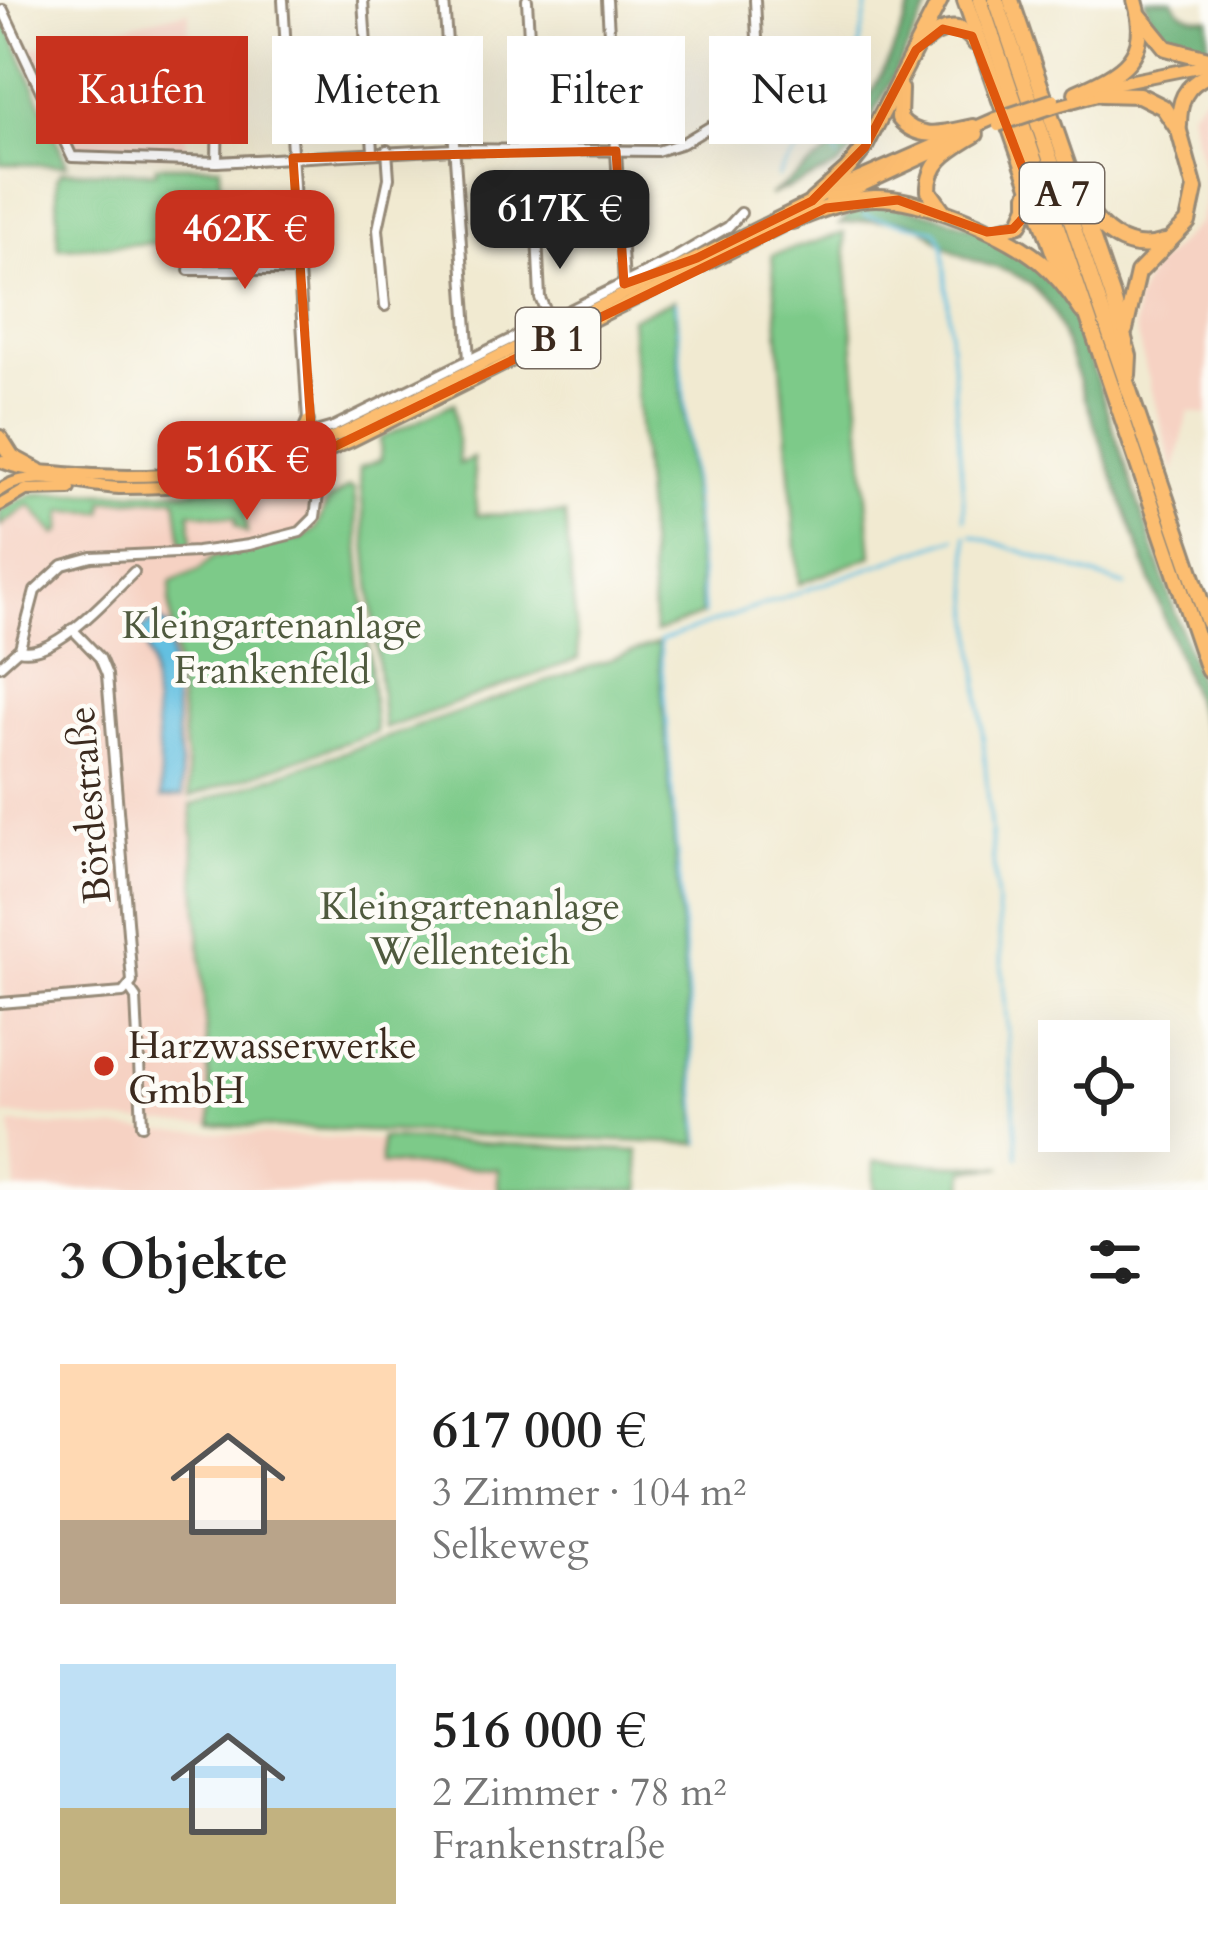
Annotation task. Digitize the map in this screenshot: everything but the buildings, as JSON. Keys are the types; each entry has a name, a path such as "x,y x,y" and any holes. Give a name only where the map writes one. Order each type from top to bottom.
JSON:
{"highway":[{"path":"812,201 856,159 940,0"},
{"path":"965,0 1066,287"},
{"name":"A 7","path":"980,0 1208,670"},
{"name":"A 7","path":"996,0 1208,622"},
{"path":"1014,0 1124,335 1129,356 1127,386"},
{"path":"1137,7 1166,48 1208,68 1181,98 1179,130"},
{"path":"1076,93 1114,73 1137,53 1141,38 1137,7"},
{"path":"916,50 936,32 952,27 972,37 987,62"},
{"path":"900,81 899,118 912,131 974,130"},
{"path":"1101,94 1138,95 1163,107 1179,130 1194,178 1195,201 1188,222 1138,273 1124,335"},
{"path":"952,217 932,200 931,172 974,130"},
{"path":"987,232 1003,232 1020,224 1028,206 1028,182"},
{"path":"1076,189 1100,225 1122,242 1149,246 1175,237"},
{"path":"792,220 877,198 952,217 1036,258 1066,287 1094,330"},
{"path":"0,438 12,457 38,471"}],"main road":[{"name":"B 1","path":"0,490 32,478 115,488 223,482 285,460 310,440 812,201 974,130 1076,93 1208,68"},
{"name":"B 1","path":"1055,102 1208,68"},
{"name":"B 1","path":"310,440 792,220 974,130"},
{"path":"674,259 697,257"},
{"path":"310,440 299,441 285,460 308,472 317,489"},
{"name":"B 1","path":"0,461 38,471 160,476 285,460"},
{"path":"0,505 26,490 115,488"}],"street":[{"path":"0,667 19,650 35,591 63,565 92,557 214,550 290,535 315,517 317,489 283,0"},
{"path":"363,0 373,151"},
{"path":"444,0 469,359"},
{"path":"526,0 536,148"},
{"path":"607,0 609,36"},
{"path":"754,0 756,36"},
{"path":"3,10 71,157 217,162 387,150 657,152 709,127"},
{"path":"217,144 217,162"},
{"path":"561,148 565,144"},
{"path":"615,144 624,284"},
{"path":"385,306 378,229 389,178 387,150"},
{"path":"310,440 674,259 728,227 740,213"},
{"path":"537,234 540,298 549,319"},
{"path":"189,270 300,270"},
{"path":"19,650 37,652 72,629 134,572"},
{"name":"Bördestraße","path":"72,629 100,658 107,674 129,988 136,998 142,1125"},
{"path":"0,1003 123,993 129,988"}],"highlighted area":[{"path":"943,29 972,36 1028,182 1025,216 1013,229 987,232 898,200 826,208 313,457 293,158 616,151 624,284 697,258 812,201 865,147 916,50"}],"shaded area":[{"path":"189,11 188,36 83,36"},
{"path":"1208,91 1208,415 1189,411 1174,472 1135,328 1136,302 1151,270 1198,224 1205,201 1204,173 1190,111"},
{"path":"70,144 185,144 185,155 83,152"},
{"path":"315,464 318,501 328,501 316,529 266,548 213,557 199,570 171,582 212,1125 3,1115 0,511 6,505 228,487"},
{"path":"11,1124 524,1146 527,1190 16,1190"}],"green space":[{"path":"914,0 932,0 871,119 871,93"},
{"path":"1145,0 1173,0 1187,15 1208,18 1208,47 1167,39 1150,17"},
{"path":"4,16 36,92 36,144 58,144 67,165 0,164 0,17"},
{"path":"840,144 858,144 837,167 769,196"},
{"path":"156,166 220,166 222,240 58,248 57,177 62,171 156,172"},
{"path":"860,203 930,213 977,230 1038,267 1060,292 1077,321 1208,710 1208,739 1055,315 1043,297 1018,276 962,256 916,224 888,220 840,224"},
{"path":"844,233 872,556 799,584 772,255"},
{"path":"674,300 702,615 655,633 631,318"},
{"path":"454,403 459,464 473,458 477,515 565,514 579,659 384,729 359,468 381,460 380,439"},
{"path":"297,472 310,482 312,494 308,482 295,479 243,490 247,533 235,525 236,518 190,512 192,542 183,549 176,498 104,501 103,512 63,511 61,531 56,535 30,505 0,526 0,511 33,494 189,491"},
{"name":"Kleingartenanlage Frankenfeld","path":"349,487 354,489 376,732 190,797 171,582 199,570 213,557 302,538 316,529 328,501"},
{"name":"Kleingartenanlage Wellenteich","path":"658,643 698,1144 212,1125 191,805"},
{"path":"381,1138 638,1151 641,1190 498,1190 498,1169 381,1164"},
{"path":"874,1161 1003,1167 965,1170 964,1190 874,1190"}],"water":[{"path":"158,618 168,627 183,796 162,798 151,663 141,629"}],"waterway":[{"path":"778,177 839,105 858,54 868,0"},
{"path":"832,144 838,158"},
{"path":"864,215 936,230 943,245 965,519"},
{"path":"676,302 704,615"},
{"path":"966,535 1018,1157"},
{"path":"972,535 1126,586"},
{"path":"700,1143 660,641 955,538"}],"place":[{"name":"Harzwasserwerke GmbH","path":"104,1066"}]}
